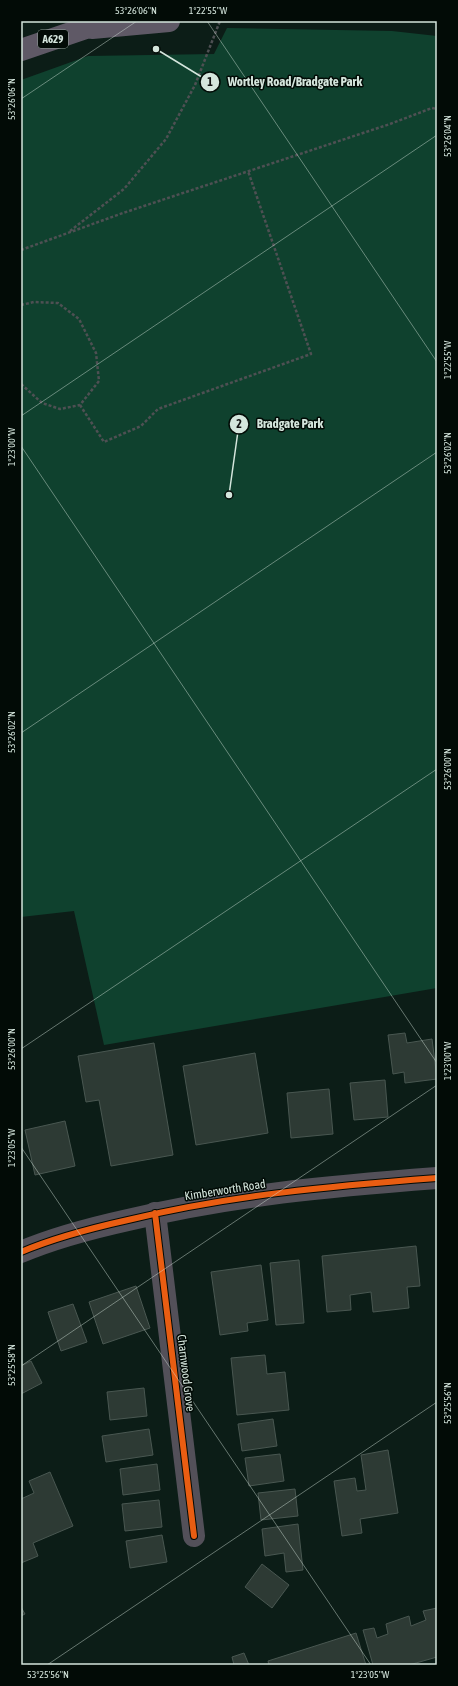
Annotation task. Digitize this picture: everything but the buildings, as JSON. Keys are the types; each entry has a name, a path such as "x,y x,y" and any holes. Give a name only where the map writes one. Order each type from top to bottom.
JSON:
{"main road":[{"name":"A629","path":"21,50 106,21"},
{"name":"A629","path":"85,29 169,21"}],"street":[{"name":"Kimberworth Road","path":"21,1252 88,1229 155,1213 261,1194 330,1186 437,1178"},
{"name":"Charnwood Grove","path":"155,1213 194,1536"}],"path":[{"path":"68,233 124,189 166,139 195,85 220,21"},
{"path":"21,250 123,213 390,124 432,108 437,109"},
{"path":"80,405 104,442 141,426 158,409 311,354 248,171"},
{"path":"21,305 34,302 58,303 79,319 96,353 99,381 80,405 60,409 42,403 21,384"}],"green space":[{"path":"227,28 392,31 437,36 437,988 104,1045 74,911 21,917 21,80 88,56 214,54"}],"cycle path":[{"path":"21,1252 61,1237 167,1211 205,1204 320,1188 437,1178"},
{"path":"155,1213 194,1536"}],"place":[{"name":"Wortley Road/Bradgate Park","path":"156,49"},
{"name":"Bradgate Park","path":"229,495"}]}
